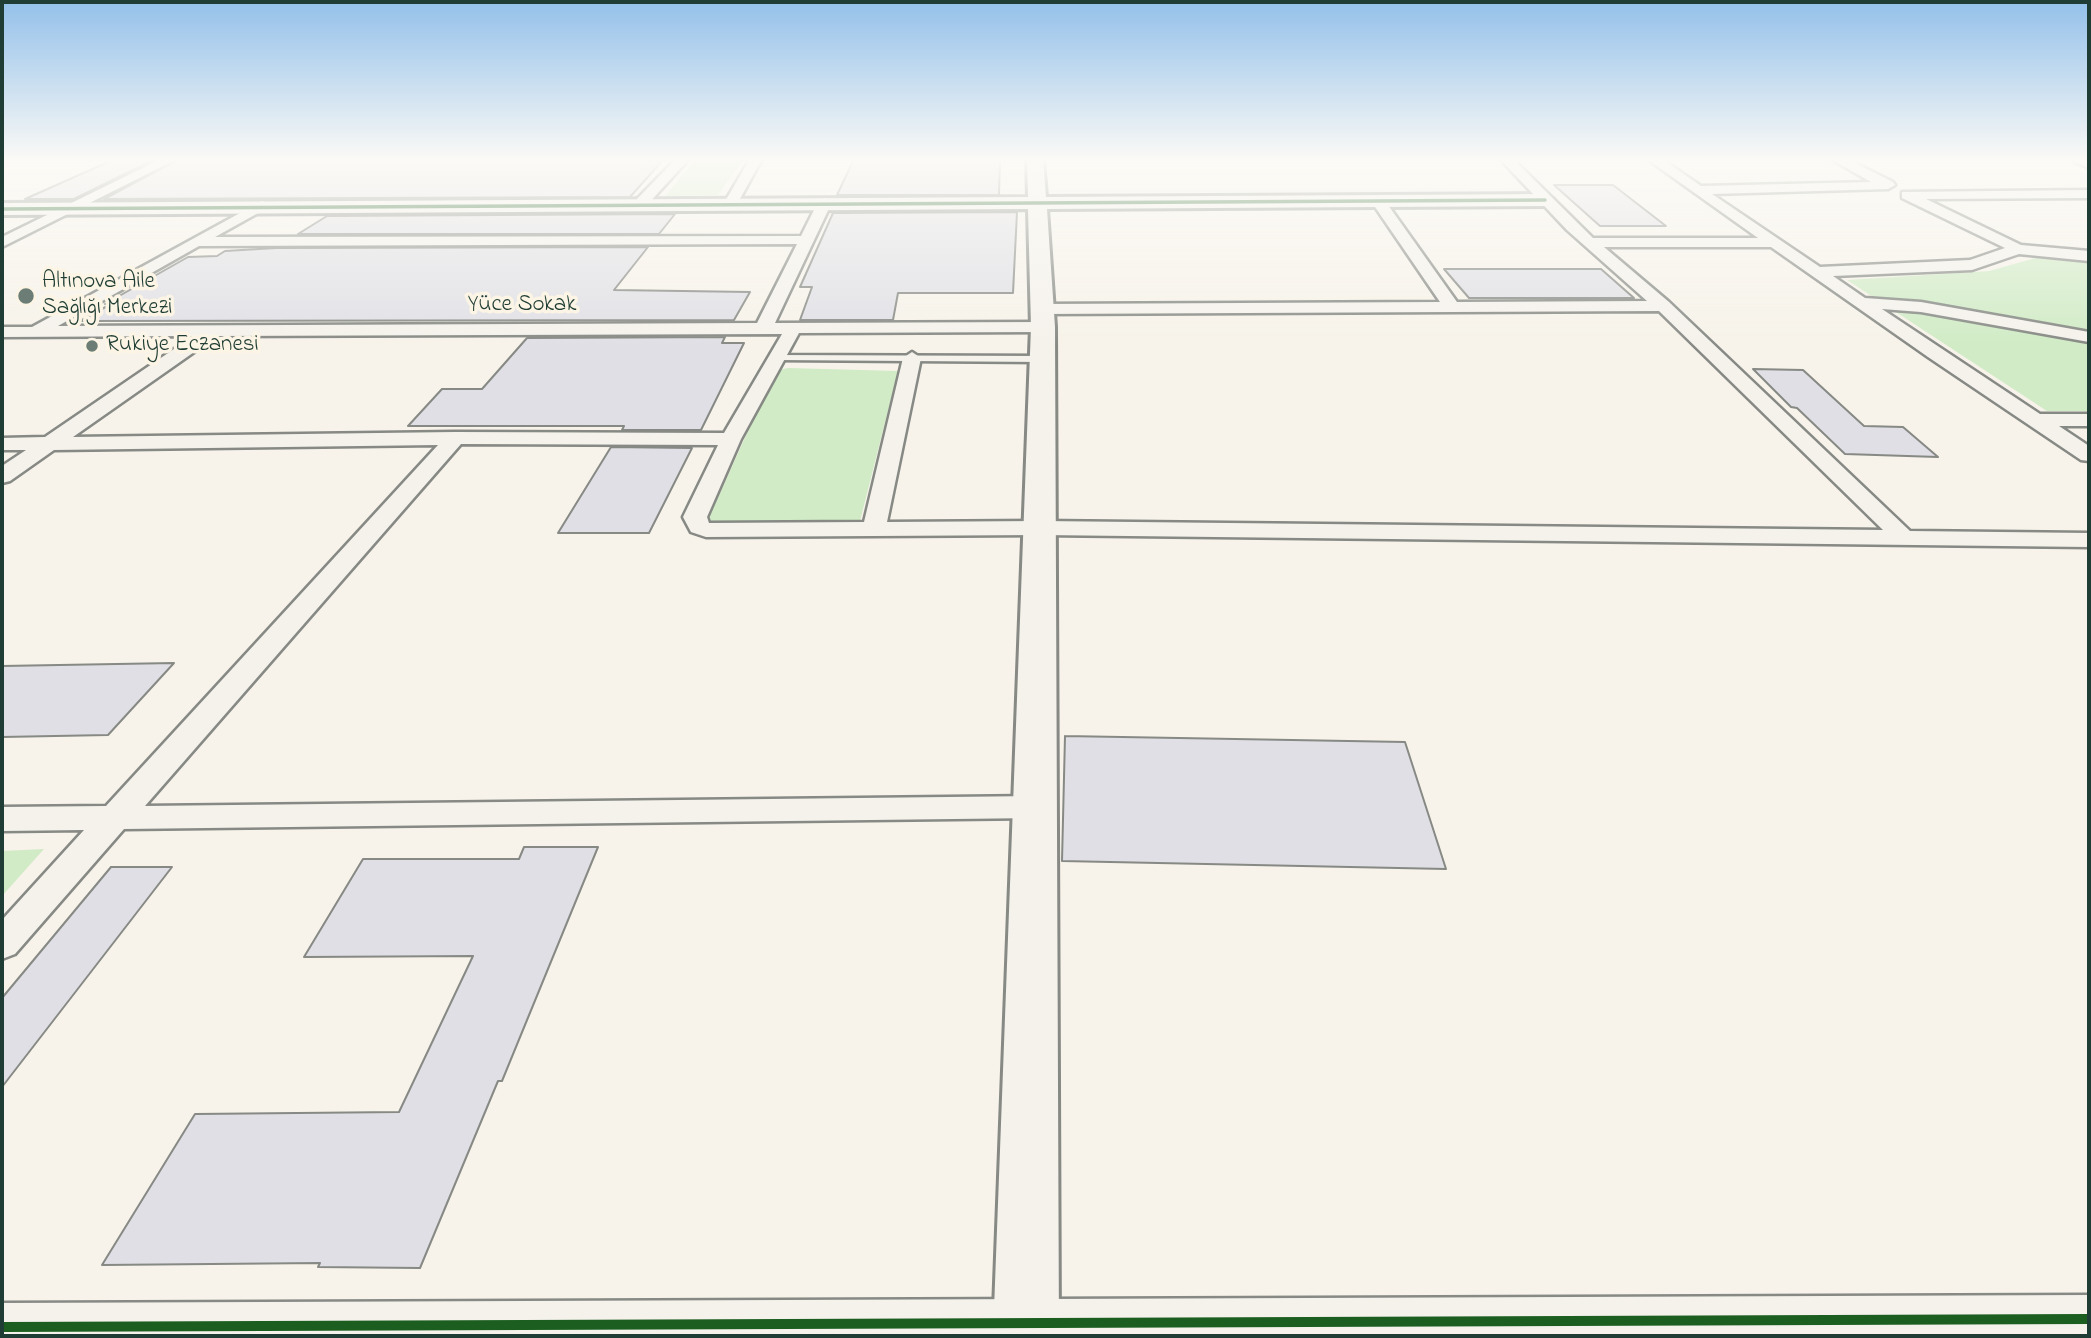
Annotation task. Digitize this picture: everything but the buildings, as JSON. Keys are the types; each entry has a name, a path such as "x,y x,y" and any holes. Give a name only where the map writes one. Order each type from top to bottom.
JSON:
{"street":[{"path":"2,243 44,221"},
{"path":"34,332 233,221"},
{"path":"763,329 816,221"},
{"path":"1026,1330 1041,528 1043,332 1038,221"},
{"path":"1392,221 1452,307"},
{"path":"1567,221 1663,306 1904,538"},
{"path":"1744,221 2089,455"},
{"path":"1961,221 2018,249 2089,256"},
{"path":"197,242 807,240"},
{"path":"1589,242 1775,243"},
{"path":"1817,272 1972,265 2018,249"},
{"path":"1861,303 1921,307 2089,337"},
{"name":"Yüce Sokak","path":"2,332 793,329 1043,332 1452,307 1663,306"},
{"path":"793,329 730,439 695,517 699,527 715,531 1041,528 2089,540"},
{"path":"2,477 46,443 211,332"},
{"path":"874,529 912,358"},
{"path":"2036,420 2089,420"},
{"path":"2,444 455,438 730,439"},
{"path":"2,944 455,438"},
{"path":"2,818 1037,807"},
{"path":"2,1327 1026,1330 2089,1319"}],"lane":[{"path":"777,357 912,358 1043,332"}],"green space":[{"path":"2039,257 2089,263 2089,411 2047,411 1847,280 1989,271"},
{"path":"788,368 898,371 860,521 849,526 717,525 707,522 775,371"},
{"path":"44,849 2,896 2,851"}],"cycle path":[{"path":"2,1327 2089,1319"}],"place":[{"name":"Altınova Aile Sağlığı Merkezi","path":"26,296"},
{"name":"Rukiye Eczanesi","path":"92,346"}]}
